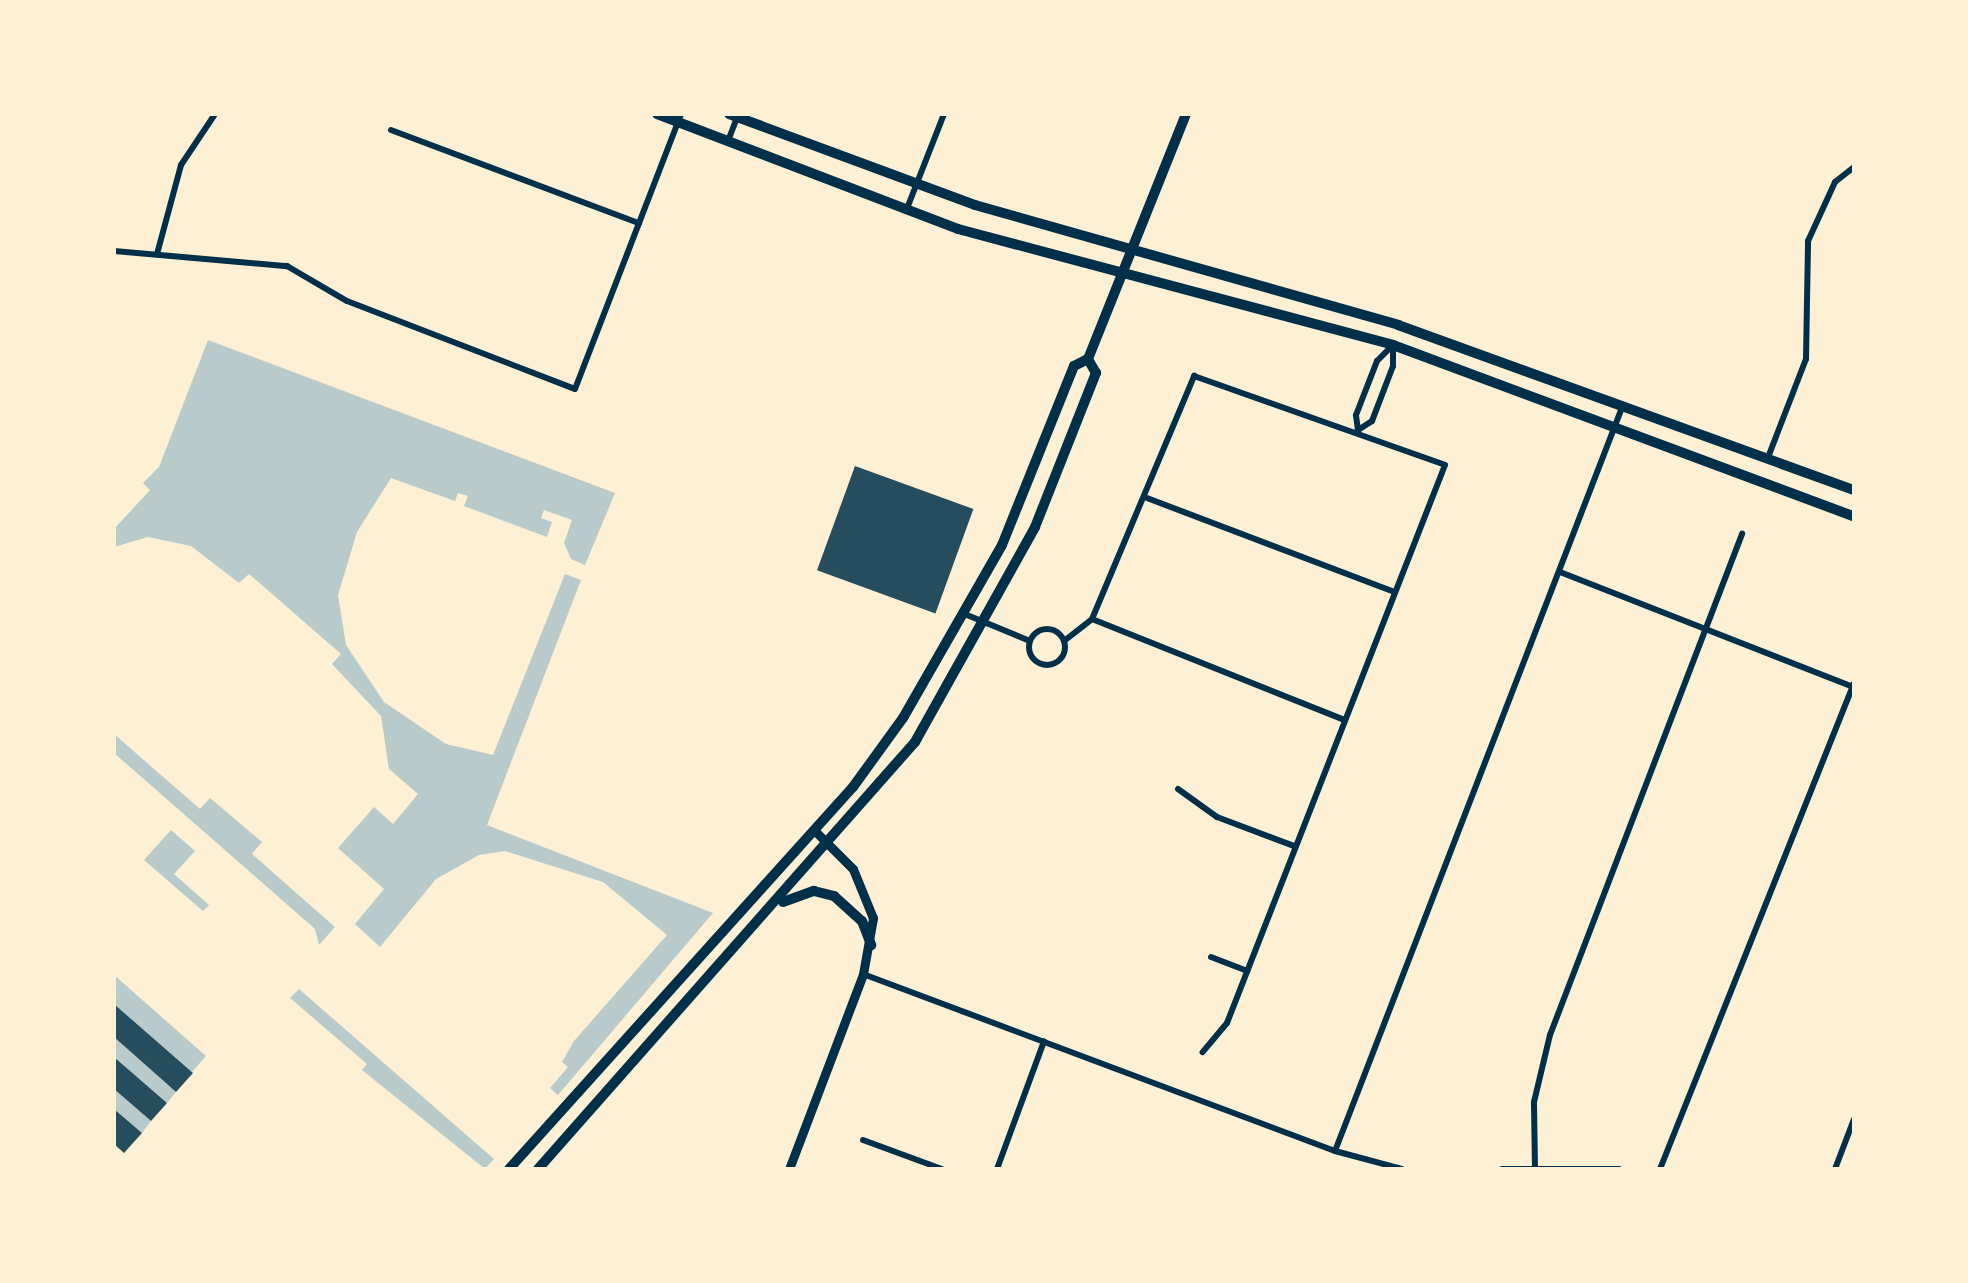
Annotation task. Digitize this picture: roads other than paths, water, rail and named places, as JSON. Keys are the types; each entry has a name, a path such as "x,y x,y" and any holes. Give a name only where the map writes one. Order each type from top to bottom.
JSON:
{"main road":[{"path":"657,114 680,118 728,141 906,211 1393,345 1854,516"},
{"path":"509,1169 814,830 893,733 967,615 1031,482 1074,366 1088,359 1186,114"},
{"path":"735,115 916,185 1332,304 1623,405 1854,490"},
{"path":"538,1169 831,845 915,742 987,623 1058,472 1096,373 1088,359"},
{"path":"789,1169 863,974 871,945 868,897 831,845 814,830"},
{"path":"777,905 814,891 834,896 862,921 871,945"}],"street":[{"path":"157,254 176,177 215,114"},
{"path":"906,211 944,114"},
{"path":"728,141 735,115"},
{"path":"114,251 287,266 347,301 575,389 680,118"},
{"path":"391,130 639,223"},
{"path":"1767,460 1806,359 1808,241 1835,182 1854,167"},
{"path":"1358,430 1372,421 1393,366 1393,345"},
{"path":"1358,430 1356,415 1377,361 1393,345"},
{"path":"1030,641 1032,658 1047,665 1062,658 1064,641 1092,619 1147,498 1194,376 1358,430 1445,465 1392,591 1227,1023 1203,1052"},
{"path":"1335,1151 1623,405"},
{"path":"1147,498 1392,591"},
{"path":"1534,1168 1534,1102 1550,1035 1742,534"},
{"path":"1560,572 1853,685 1660,1169"},
{"path":"967,615 1030,641"},
{"path":"1092,619 1342,719"},
{"path":"1030,641 1047,629 1064,641"},
{"path":"1178,789 1217,817 1294,846"},
{"path":"1211,957 1247,971"},
{"path":"863,974 1335,1151 1402,1169"},
{"path":"997,1169 1044,1041"},
{"path":"1835,1169 1854,1119"},
{"path":"863,1140 942,1169"},
{"path":"1502,1169 1619,1169"}]}
